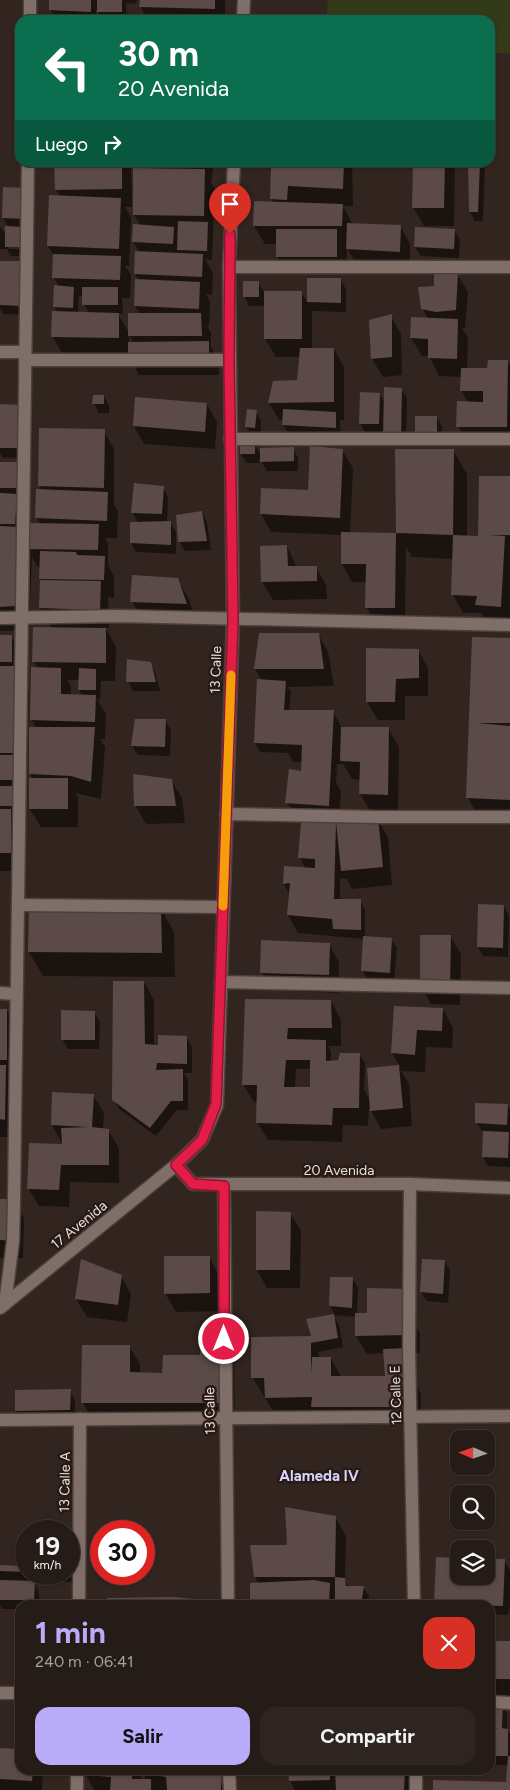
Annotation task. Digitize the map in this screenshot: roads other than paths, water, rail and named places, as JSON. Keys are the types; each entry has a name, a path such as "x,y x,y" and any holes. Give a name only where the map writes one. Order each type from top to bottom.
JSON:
{"street":[{"path":"30,0 30,15"},
{"path":"243,15 244,0"},
{"path":"3,1306 13,1241 28,167"},
{"name":"13 Calle","path":"176,1165 202,1140 216,1104 233,620 229,267 234,167"},
{"path":"229,267 510,267"},
{"path":"0,352 25,356 229,360"},
{"path":"230,439 510,439"},
{"path":"0,618 118,616 510,625"},
{"path":"226,814 378,818 510,817"},
{"path":"18,905 223,907"},
{"path":"221,982 510,988"},
{"path":"0,993 16,994"},
{"name":"20 Avenida","path":"176,1165 193,1184 224,1186 410,1184 510,1188"},
{"name":"17 Avenida","path":"3,1306 176,1165"},
{"name":"12 Calle E","path":"410,1184 409,1348 412,1416 414,1600"},
{"name":"13 Calle","path":"224,1186 228,1600"},
{"path":"0,1188 14,1188"},
{"path":"0,1420 510,1416"},
{"name":"13 Calle A","path":"79,1600 80,1419"},
{"path":"0,1693 15,1693"},
{"path":"495,1702 510,1702"},
{"path":"77,1775 77,1790"},
{"path":"229,1775 230,1790"},
{"path":"416,1775 416,1790"}],"district":[{"name":"Alameda IV","path":"319,1476"}]}
